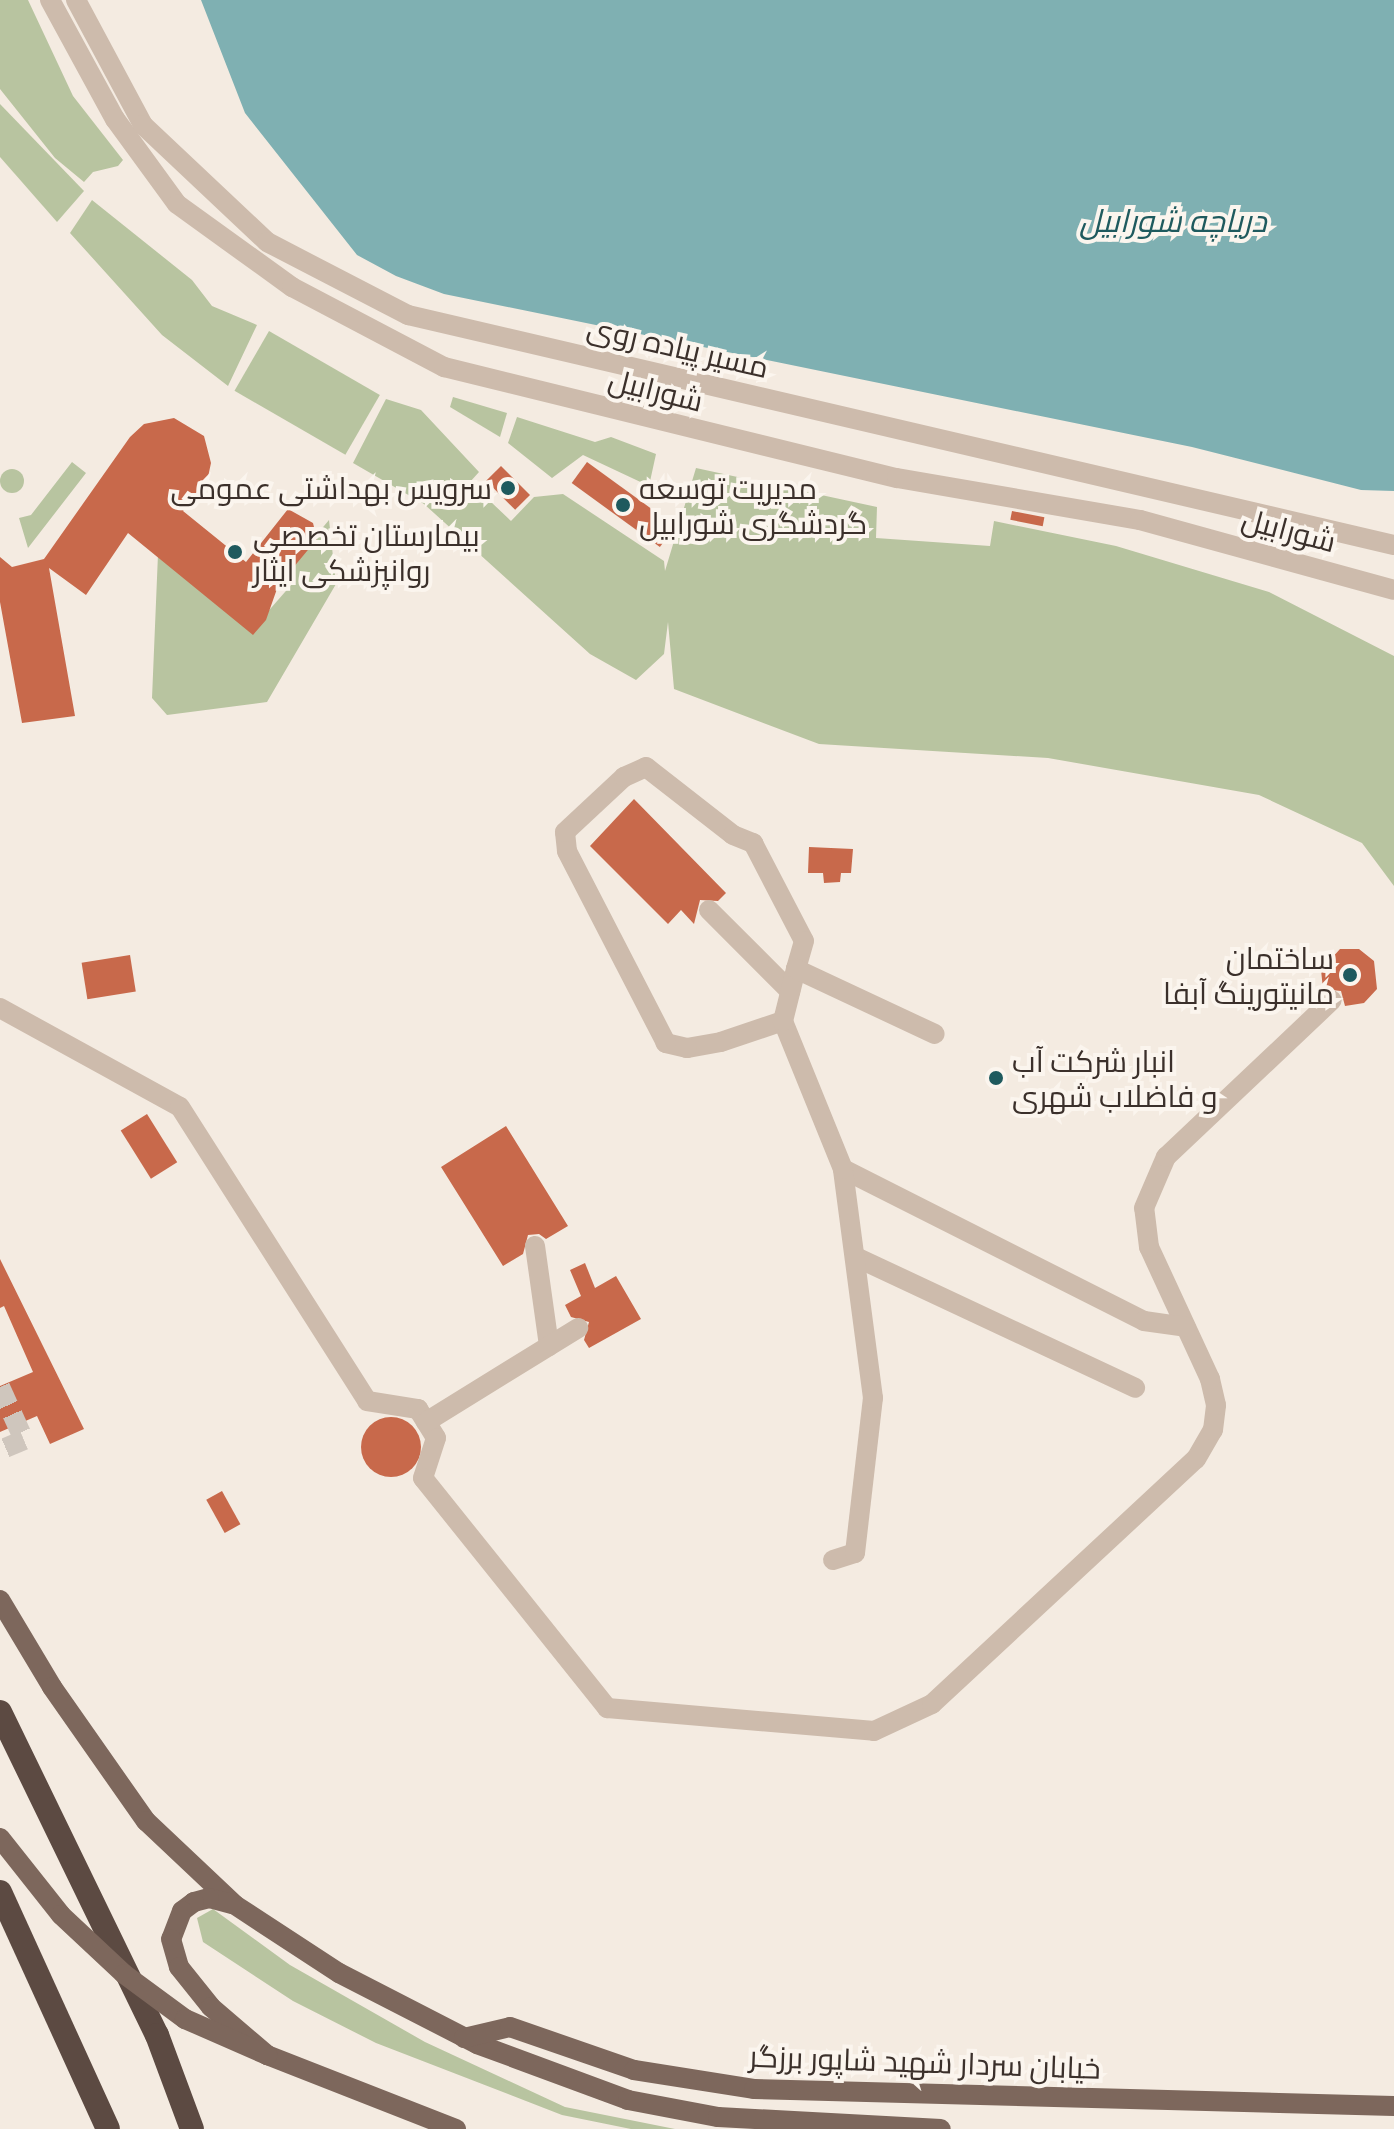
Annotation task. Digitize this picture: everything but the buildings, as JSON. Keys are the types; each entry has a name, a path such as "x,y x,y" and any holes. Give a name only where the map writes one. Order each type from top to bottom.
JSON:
{"highway":[{"path":"0,1712 157,2035 192,2129"},
{"path":"0,1892 108,2129"}],"main road":[{"name":"خیابان سردار شهید شاپور برزگر","path":"0,1600 52,1687 138,1810 235,1905 339,1973 464,2038 628,2100 718,2117 941,2129"},
{"path":"0,1838 51,1905 124,1974 185,2019 267,2055 456,2129"},
{"path":"235,1905 209,1898 182,1911 171,1939 172,1954 211,2007 267,2055"},
{"name":"خیابان سردار شهید شاپور برزگر","path":"464,2038 510,2027 634,2070 754,2089 1394,2106"}],"street":[{"name":"شورابیل","path":"50,0 115,119 177,204 292,287 444,367 897,478 1140,520 1394,590"},
{"name":"مسیر پیاده روی","path":"76,0 143,125 267,242 408,315 1394,545"},
{"path":"783,1021 709,1044 687,1048 666,1043 567,851 565,832 624,777 646,767 733,835 753,843 804,941 783,1021 843,1169 858,1258 873,1398 855,1553 833,1560"},
{"path":"709,910 790,991"},
{"path":"796,969 935,1034"},
{"path":"0,1008 180,1107 367,1401 418,1409 436,1438 423,1478 607,1708 874,1731 932,1704 1196,1459 1213,1430 1216,1405 1186,1327 1149,1247 1144,1208 1166,1157 1332,1000"},
{"path":"843,1169 1144,1321 1186,1327"},
{"path":"535,1246 549,1346"},
{"path":"858,1258 1135,1388"},
{"path":"426,1422 578,1328"}],"green space":[{"path":"0,0 28,0 73,96 123,160 118,166 93,172 84,182 55,158 0,89"},
{"path":"0,104 84,191 57,222 0,157"},
{"path":"92,200 192,280 212,306 257,325 228,386 162,335 70,233"},
{"path":"269,331 380,395 345,455 234,391"},
{"path":"453,397 507,413 500,437 450,407"},
{"path":"386,399 421,410 479,472 470,482 511,521 534,497 563,494 664,561 665,571 696,468 877,507 876,538 990,546 994,521 1116,546 1269,592 1394,656 1394,886 1362,843 1259,795 1048,758 819,744 674,689 668,622 664,654 636,680 590,654 424,504 353,463"},
{"path":"517,417 595,442 611,437 656,454 649,486 583,455 552,478 508,443"},
{"path":"72,462 86,473 28,548 19,518 31,515"},
{"path":"12,469 21,472 24,481 21,490 12,493 3,490 0,481 3,472"},
{"path":"329,520 336,584 267,702 167,715 152,698 158,554 257,624 292,584 283,575"},
{"path":"213,1909 290,1965 425,2042 565,2107 675,2129 631,2129 562,2115 376,2043 293,2001 203,1942 197,1918"}],"water":[{"name":"دریاچه شورابیل","path":"201,0 1394,0 1394,491 1361,490 1192,447 444,294 396,276 357,255 245,113"}],"tunnel":[{"path":"0,1387 24,1440 0,1450"}],"place":[{"name":"سرویس بهداشتی عمومی","path":"508,488"},
{"name":"مدیریت توسعه گردشگری شورابیل","path":"623,505"},
{"name":"بیمارستان تخصصی روانپزشکی ایثار","path":"235,552"},
{"name":"ساختمان مانیتورینگ آبفا","path":"1350,975"},
{"name":"انبار شرکت آب و فاضلاب شهری","path":"996,1078"}]}
